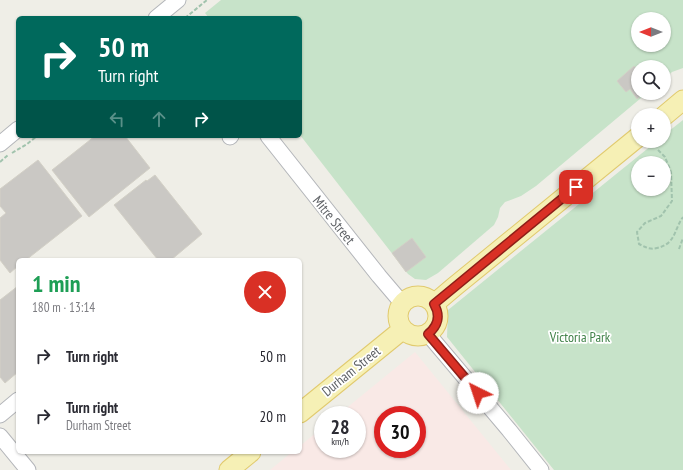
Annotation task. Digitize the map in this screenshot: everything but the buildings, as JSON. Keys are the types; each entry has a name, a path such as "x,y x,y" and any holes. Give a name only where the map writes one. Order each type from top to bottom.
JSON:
{"main road":[{"path":"671,110 683,100"},
{"path":"434,304 631,143"},
{"path":"418,296 424,297 434,304 438,315 436,326 428,334 423,336 412,336 402,330 398,319 399,308 402,303 407,299 418,296"},
{"name":"Durham Street","path":"302,410 402,330"},
{"path":"229,470 249,454"}],"street":[{"path":"158,16 178,0"},
{"path":"0,144 16,131"},
{"name":"Mitre Street","path":"270,138 402,303"},
{"path":"428,334 541,470"},
{"path":"0,415 16,402"},
{"path":"0,436 28,470"}],"path":[{"path":"187,16 207,0"},
{"path":"0,162 16,149 27,144 34,138"},
{"path":"658,150 665,157 671,172 672,201 661,216 645,223 638,232 639,244 646,248 655,249 665,246 672,240 683,217"},
{"path":"679,249 683,238"}],"shaded area":[{"path":"415,352 511,470 270,470 290,454 302,454 302,444 314,434 314,458 366,458 366,406 349,406"}],"green space":[{"path":"221,0 683,0 683,68 671,73 671,60 631,60 631,100 639,100 536,186 521,196 505,202 500,208 494,225 438,273 426,280 415,279 408,274 302,138 302,16 207,16 205,13"},
{"name":"Victoria Park","path":"683,120 683,470 554,470 447,337 448,310 631,162 631,196 671,196 671,156 638,156 648,148 671,148 671,129"}],"route":[{"path":"478,393 428,334 436,326 438,320 437,309 434,304 576,187"}]}
